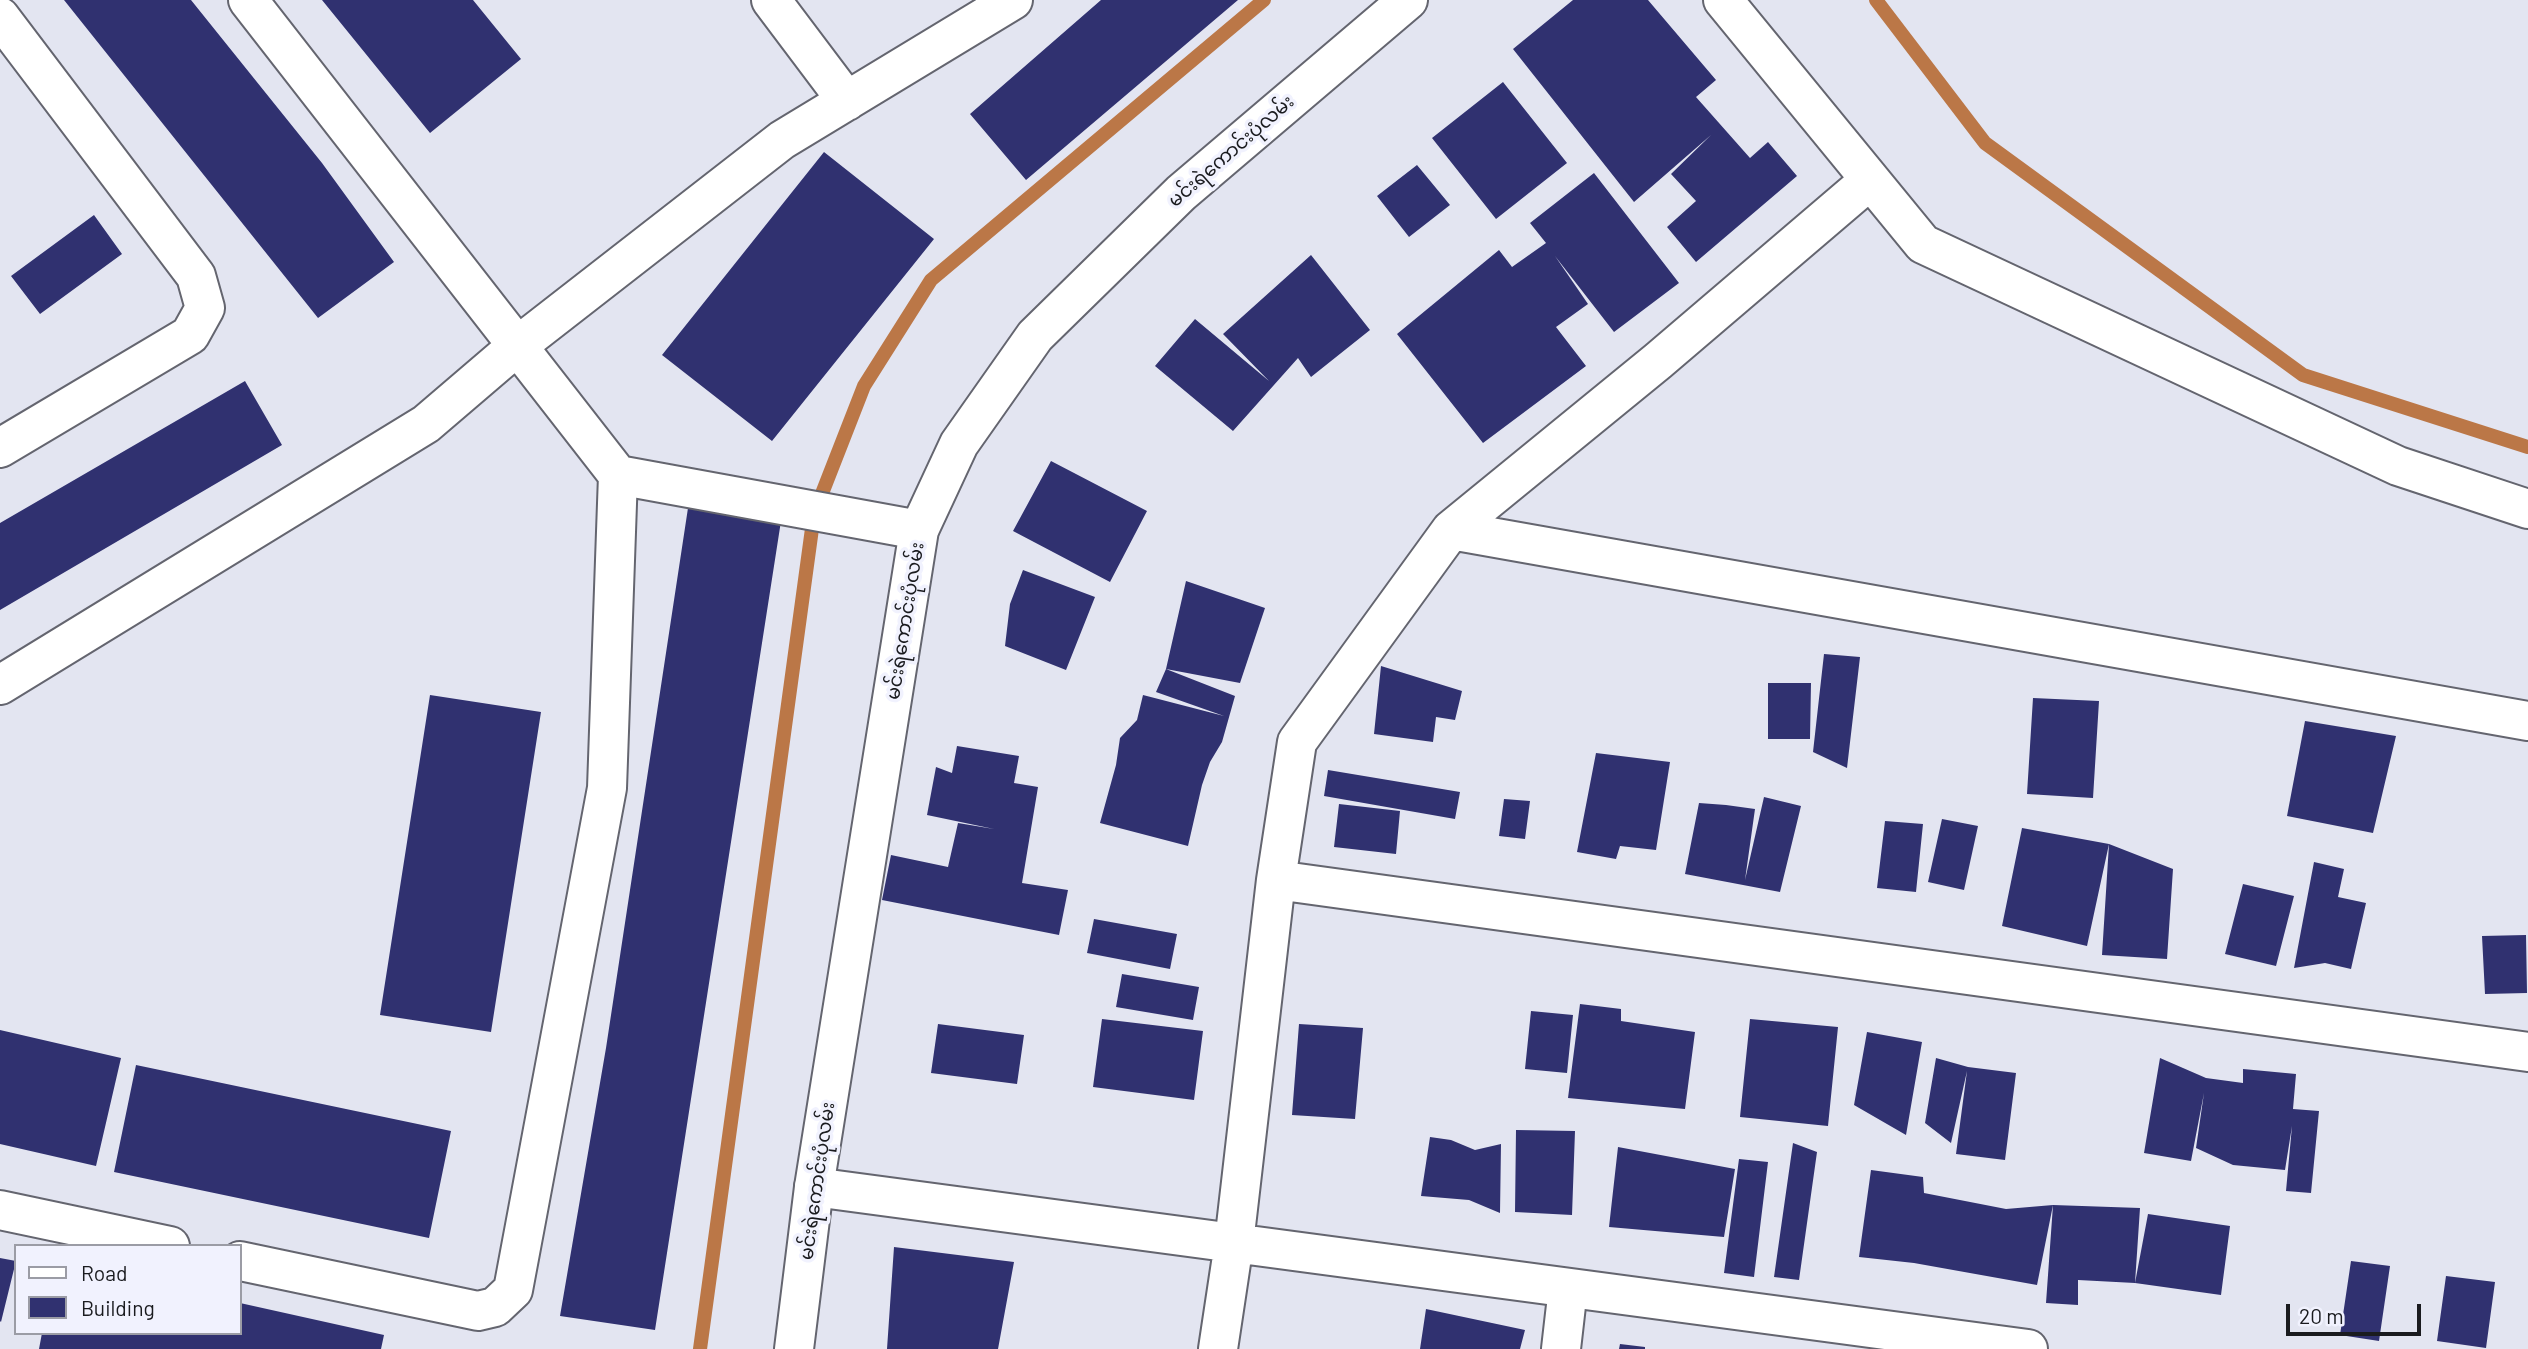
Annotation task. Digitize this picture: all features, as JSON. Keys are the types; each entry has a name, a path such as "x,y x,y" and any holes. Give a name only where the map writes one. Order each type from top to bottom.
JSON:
{"street":[{"path":"242,1261 478,1311 495,1307 513,1290 607,788 618,475 248,0"},
{"path":"771,0 847,101"},
{"path":"0,685 426,424 516,347 782,140 1013,0"},
{"name":"မင်းရဲကောင်းပုံလမ်း","path":"794,1349 814,1187 919,530 959,444 1035,336 1181,192 1408,0"},
{"path":"1723,0 1923,244 2398,466 2528,509"},
{"path":"0,17 196,276 205,307 190,335 0,449"},
{"path":"1217,1349 1234,1243 1276,880 1297,742 1451,530 1658,361 1870,180"},
{"path":"618,475 919,530"},
{"path":"1451,530 2528,721"},
{"path":"1276,880 2528,1052"},
{"path":"814,1187 2028,1349"},
{"path":"0,1210 161,1244"},
{"path":"1561,1349 1568,1288"}],"building":[{"path":"64,0 191,0 322,163 394,262 318,318"},
{"path":"322,0 473,0 521,59 430,133"},
{"path":"1101,0 1238,0 1026,180 970,114"},
{"path":"1573,0 1648,0 1716,80 1696,97 1750,158 1768,142 1797,176 1696,262 1667,227 1696,201 1671,174 1711,135 1634,202 1513,49"},
{"path":"1503,82 1567,163 1496,219 1432,138"},
{"path":"824,152 934,239 772,441 662,355"},
{"path":"1417,165 1450,205 1409,237 1377,196"},
{"path":"1594,173 1679,283 1614,332 1555,256 1588,304 1556,327 1586,366 1483,443 1397,334 1499,250 1512,267 1546,243 1530,223"},
{"path":"94,215 122,254 40,314 11,276"},
{"path":"1311,255 1370,330 1311,377 1298,358 1233,431 1155,366 1195,319 1269,381 1223,334"},
{"path":"245,381 282,445 0,610 0,523"},
{"path":"1051,461 1147,511 1110,582 1013,531"},
{"path":"688,508 781,521 655,1330 560,1316 606,1048"},
{"path":"1023,570 1095,597 1066,670 1005,646 1010,604"},
{"path":"1186,581 1265,608 1240,683 1166,669"},
{"path":"1824,654 1860,657 1847,768 1813,752"},
{"path":"1381,666 1462,691 1455,720 1436,717 1433,742 1374,734"},
{"path":"1166,669 1235,696 1222,742 1210,762 1202,785 1188,846 1100,823 1116,765 1120,738 1137,720 1143,695 1224,716 1156,692"},
{"path":"1768,683 1811,683 1810,739 1768,739"},
{"path":"430,695 541,712 491,1032 380,1015"},
{"path":"2033,698 2099,701 2093,798 2027,794"},
{"path":"2305,721 2396,736 2373,833 2287,816"},
{"path":"957,746 1019,756 1014,783 1038,787 1022,883 1068,890 1059,935 882,900 891,855 948,867 958,823 994,829 927,815 936,767 952,773"},
{"path":"1596,753 1670,762 1656,850 1620,846 1616,859 1577,852"},
{"path":"1328,770 1460,792 1455,819 1324,796"},
{"path":"1764,797 1801,806 1780,892 1685,874 1699,803 1726,805 1755,809 1745,880"},
{"path":"1504,799 1530,801 1525,839 1499,836"},
{"path":"1339,804 1400,811 1396,854 1334,847"},
{"path":"1942,819 1978,826 1964,890 1928,882"},
{"path":"1885,821 1923,824 1916,892 1877,888"},
{"path":"2022,828 2109,844 2087,946 2002,926"},
{"path":"2109,844 2173,869 2167,959 2102,955"},
{"path":"2314,862 2344,869 2338,897 2366,903 2351,969 2325,963 2294,968"},
{"path":"2243,884 2294,896 2276,966 2225,954"},
{"path":"1094,919 1177,934 1170,969 1087,953"},
{"path":"2526,935 2527,993 2485,994 2482,936"},
{"path":"1122,974 1199,987 1193,1020 1116,1007"},
{"path":"1580,1004 1621,1009 1621,1021 1695,1032 1685,1109 1568,1098"},
{"path":"1531,1011 1573,1015 1567,1073 1525,1069"},
{"path":"1102,1019 1203,1031 1194,1100 1093,1087"},
{"path":"1750,1019 1838,1027 1828,1126 1740,1117"},
{"path":"938,1024 1024,1035 1017,1084 931,1073"},
{"path":"1299,1024 1363,1028 1355,1119 1292,1115"},
{"path":"0,1030 121,1058 96,1166 0,1144"},
{"path":"1867,1032 1922,1042 1906,1135 1854,1105"},
{"path":"1936,1058 1968,1067 2016,1073 2005,1160 1956,1154 1967,1071 1951,1143 1925,1123"},
{"path":"2160,1058 2206,1078 2243,1083 2243,1069 2296,1074 2293,1109 2319,1111 2311,1193 2286,1191 2292,1126 2285,1170 2233,1165 2196,1148 2204,1093 2191,1161 2144,1153"},
{"path":"136,1065 451,1131 429,1238 114,1172"},
{"path":"1516,1130 1575,1131 1572,1215 1515,1212"},
{"path":"1430,1137 1451,1140 1475,1150 1501,1144 1500,1213 1469,1200 1421,1196"},
{"path":"1793,1143 1817,1152 1799,1280 1774,1277"},
{"path":"1618,1147 1735,1169 1724,1237 1609,1227"},
{"path":"1739,1159 1768,1162 1754,1277 1724,1273"},
{"path":"1871,1170 1923,1177 1924,1193 2006,1209 2053,1205 2037,1285 1914,1263 1859,1257"},
{"path":"2053,1205 2140,1208 2135,1283 2078,1280 2078,1305 2046,1303"},
{"path":"2148,1214 2230,1226 2221,1295 2135,1283"},
{"path":"894,1247 1014,1262 998,1349 887,1349"},
{"path":"0,1258 14,1261 14,1269 0,1321"},
{"path":"2351,1261 2390,1266 2379,1341 2340,1335"},
{"path":"2446,1276 2495,1282 2486,1348 2437,1341"},
{"path":"242,1303 384,1335 381,1349 39,1349 42,1335 242,1335"},
{"path":"1426,1309 1525,1330 1520,1349 1420,1349"},
{"path":"1620,1344 1645,1347 1645,1349 1619,1349"}],"waterway":[{"path":"700,1349 814,514 864,386 931,280 1264,0"},
{"path":"1876,0 1985,143 2303,375 2528,447"}]}
